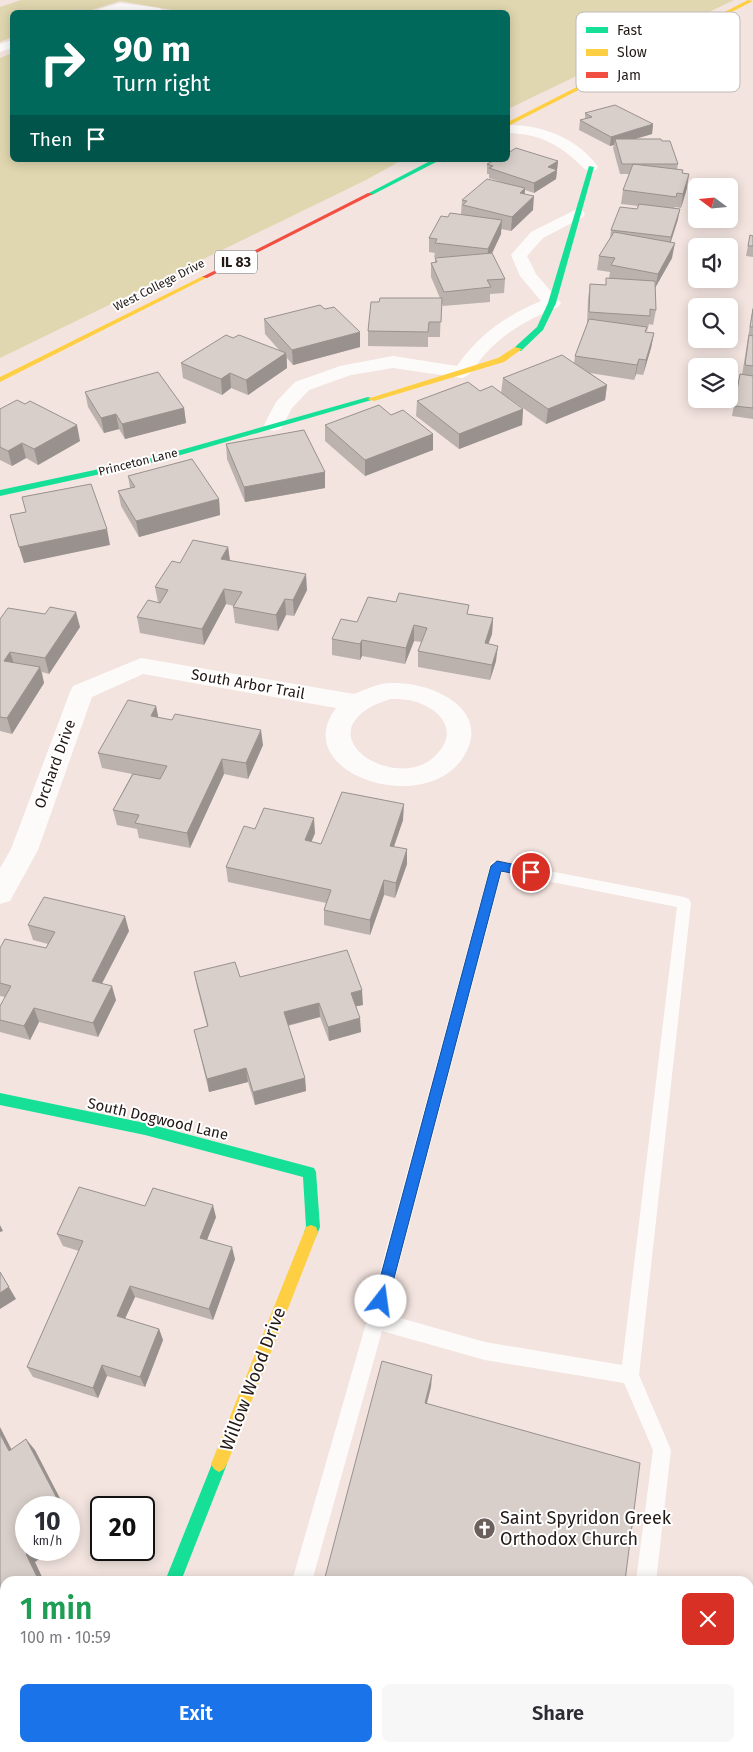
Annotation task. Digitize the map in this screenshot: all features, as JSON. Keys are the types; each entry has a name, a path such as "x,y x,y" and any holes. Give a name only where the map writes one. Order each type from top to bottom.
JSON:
{"street":[{"path":"728,12 752,0"},
{"path":"110,10 120,7 143,10"},
{"path":"510,123 576,89"},
{"path":"510,129 532,130 554,140 577,153 591,167"},
{"path":"510,137 522,143"},
{"path":"549,153 591,167"},
{"name":"West College Drive","path":"0,380 433,162"},
{"name":"Princeton Lane","path":"0,493 158,459 501,360 524,345 540,328 552,303 591,167"},
{"path":"462,372 474,353 493,336 527,312 552,303 528,276 518,255 537,235 577,214"},
{"name":"Princeton Lane","path":"274,425 283,406 302,386 347,370 393,362 462,372"},
{"name":"South Arbor Trail","path":"141,666 355,703"},
{"name":"Orchard Drive","path":"0,894 24,850 82,692 141,666"},
{"path":"398,691 425,695 441,703 452,714 459,726 460,740 454,753 443,765 426,774 404,778 383,777 363,770 347,759 339,745 337,730 343,715 355,703 370,695 398,691"},
{"name":"South Dogwood Lane","path":"0,1099 145,1129 309,1172"},
{"name":"Willow Wood Drive","path":"174,1576 313,1227 309,1172"}],"lane":[{"path":"303,1576 376,1320 497,866 684,903 630,1375 662,1450 647,1576"},
{"path":"376,1320 486,1351 630,1375"}],"shaded area":[{"path":"21,0 734,0 709,12 576,12 576,76 510,108 510,10 172,10 120,1 91,10 10,10 10,38 0,42 0,7"},
{"path":"10,54 10,162 398,162 366,180 0,358 0,58"}],"building":[{"path":"615,105 653,124 611,137 580,120 592,117 585,113"},
{"path":"615,139 661,139 662,141 670,141 678,164 622,164"},
{"path":"516,148 558,161 548,167 557,170 534,183 489,168 493,166 487,164 491,162 510,162 510,152"},
{"path":"633,164 683,170 682,173 689,174 683,194 677,193 676,197 623,190"},
{"path":"487,179 525,188 520,193 534,196 512,217 463,205 467,201 462,200"},
{"path":"639,204 680,209 671,237 611,230 620,207 637,209"},
{"path":"450,213 502,220 488,249 435,243 437,239 429,238 441,216 448,217"},
{"path":"614,232 675,243 658,274 611,265 615,258 599,256"},
{"path":"750,235 753,236 753,246 748,246"},
{"path":"492,253 505,279 487,280 491,287 444,292 431,263 437,262 435,258"},
{"path":"606,278 655,281 656,310 650,309 650,316 589,312 590,284 606,285"},
{"path":"380,298 442,298 441,322 429,322 428,332 368,331 371,302 379,302"},
{"path":"320,305 325,309 334,307 360,332 292,350 264,319"},
{"path":"753,309 753,327 750,327"},
{"path":"589,319 647,327 645,332 654,333 646,360 639,359 637,365 575,356"},
{"path":"226,335 233,338 239,335 286,353 246,380 230,373 221,379 181,363"},
{"path":"749,335 753,336 753,366 745,365"},
{"path":"562,355 607,385 548,409 503,378"},
{"path":"158,372 184,408 122,424 116,414 101,418 85,392"},
{"path":"740,374 753,376 753,408 738,406"},
{"path":"468,382 480,391 492,386 523,409 459,434 417,401"},
{"path":"17,400 25,404 30,401 77,425 34,449 22,443 8,451 0,447 0,409"},
{"path":"379,405 391,415 403,410 433,434 365,460 325,425"},
{"path":"304,430 325,472 244,487 226,444"},
{"path":"192,459 219,499 136,521 118,491 135,487 128,476"},
{"path":"91,484 107,529 19,547 10,515 26,512 22,497"},
{"path":"193,540 228,547 221,559 306,574 293,600 285,599 276,615 233,607 242,592 224,589 202,629 137,617 148,600 160,603 168,590 155,587 172,561 180,563"},
{"path":"399,593 469,605 467,614 493,618 485,643 498,646 492,665 418,651 427,628 414,625 406,648 362,640 360,644 332,639 341,619 357,622 368,597 396,602"},
{"path":"50,607 76,612 45,658 10,652 4,661 40,667 7,718 0,717 0,619 8,608 45,614"},
{"path":"128,700 156,706 151,716 172,720 175,714 261,730 246,763 222,759 187,833 135,823 139,815 113,810 133,774 160,779 167,766 98,753"},
{"path":"342,792 404,804 390,846 407,849 396,883 384,880 370,920 324,910 331,890 226,867 244,826 255,829 264,808 314,818 305,840 321,844"},
{"path":"44,897 125,916 92,981 112,986 93,1023 34,1008 24,1026 0,1020 0,1006 11,986 0,983 0,948 5,939 46,948 55,932 28,925"},
{"path":"347,950 362,990 351,993 360,1018 328,1027 319,1003 284,1012 305,1078 253,1092 246,1068 207,1079 194,1030 208,1026 194,972 235,962 240,977"},
{"path":"79,1187 145,1206 153,1188 213,1205 200,1238 232,1247 209,1309 130,1286 117,1316 159,1329 140,1377 102,1365 93,1388 27,1367 83,1241 57,1234"},
{"path":"0,1272 9,1287 0,1293"},
{"name":"Saint Spyridon Greek Orthodox Church","path":"382,1361 432,1375 425,1403 640,1463 626,1576 325,1576"},
{"path":"0,1434 9,1451 26,1439 56,1496 15,1496 15,1561 29,1561 37,1576 0,1576"}],"traffic: fast":[{"path":"370,194 433,162"},
{"path":"518,349 540,328 552,303 591,167"},
{"path":"0,493 157,459 371,399"},
{"path":"0,1099 145,1129 309,1172 313,1227 311,1232"},
{"path":"175,1576 219,1464"}],"traffic: slow":[{"path":"728,12 752,0"},
{"path":"510,123 576,89"},
{"path":"0,380 205,277"},
{"path":"371,399 501,360 518,349"},
{"path":"219,1464 311,1232"}],"traffic: jam":[{"path":"205,277 370,194"}],"place":[{"name":"Saint Spyridon Greek Orthodox Church","path":"484,1528"}],"route":[{"path":"381,1301 497,866 531,872"}]}
